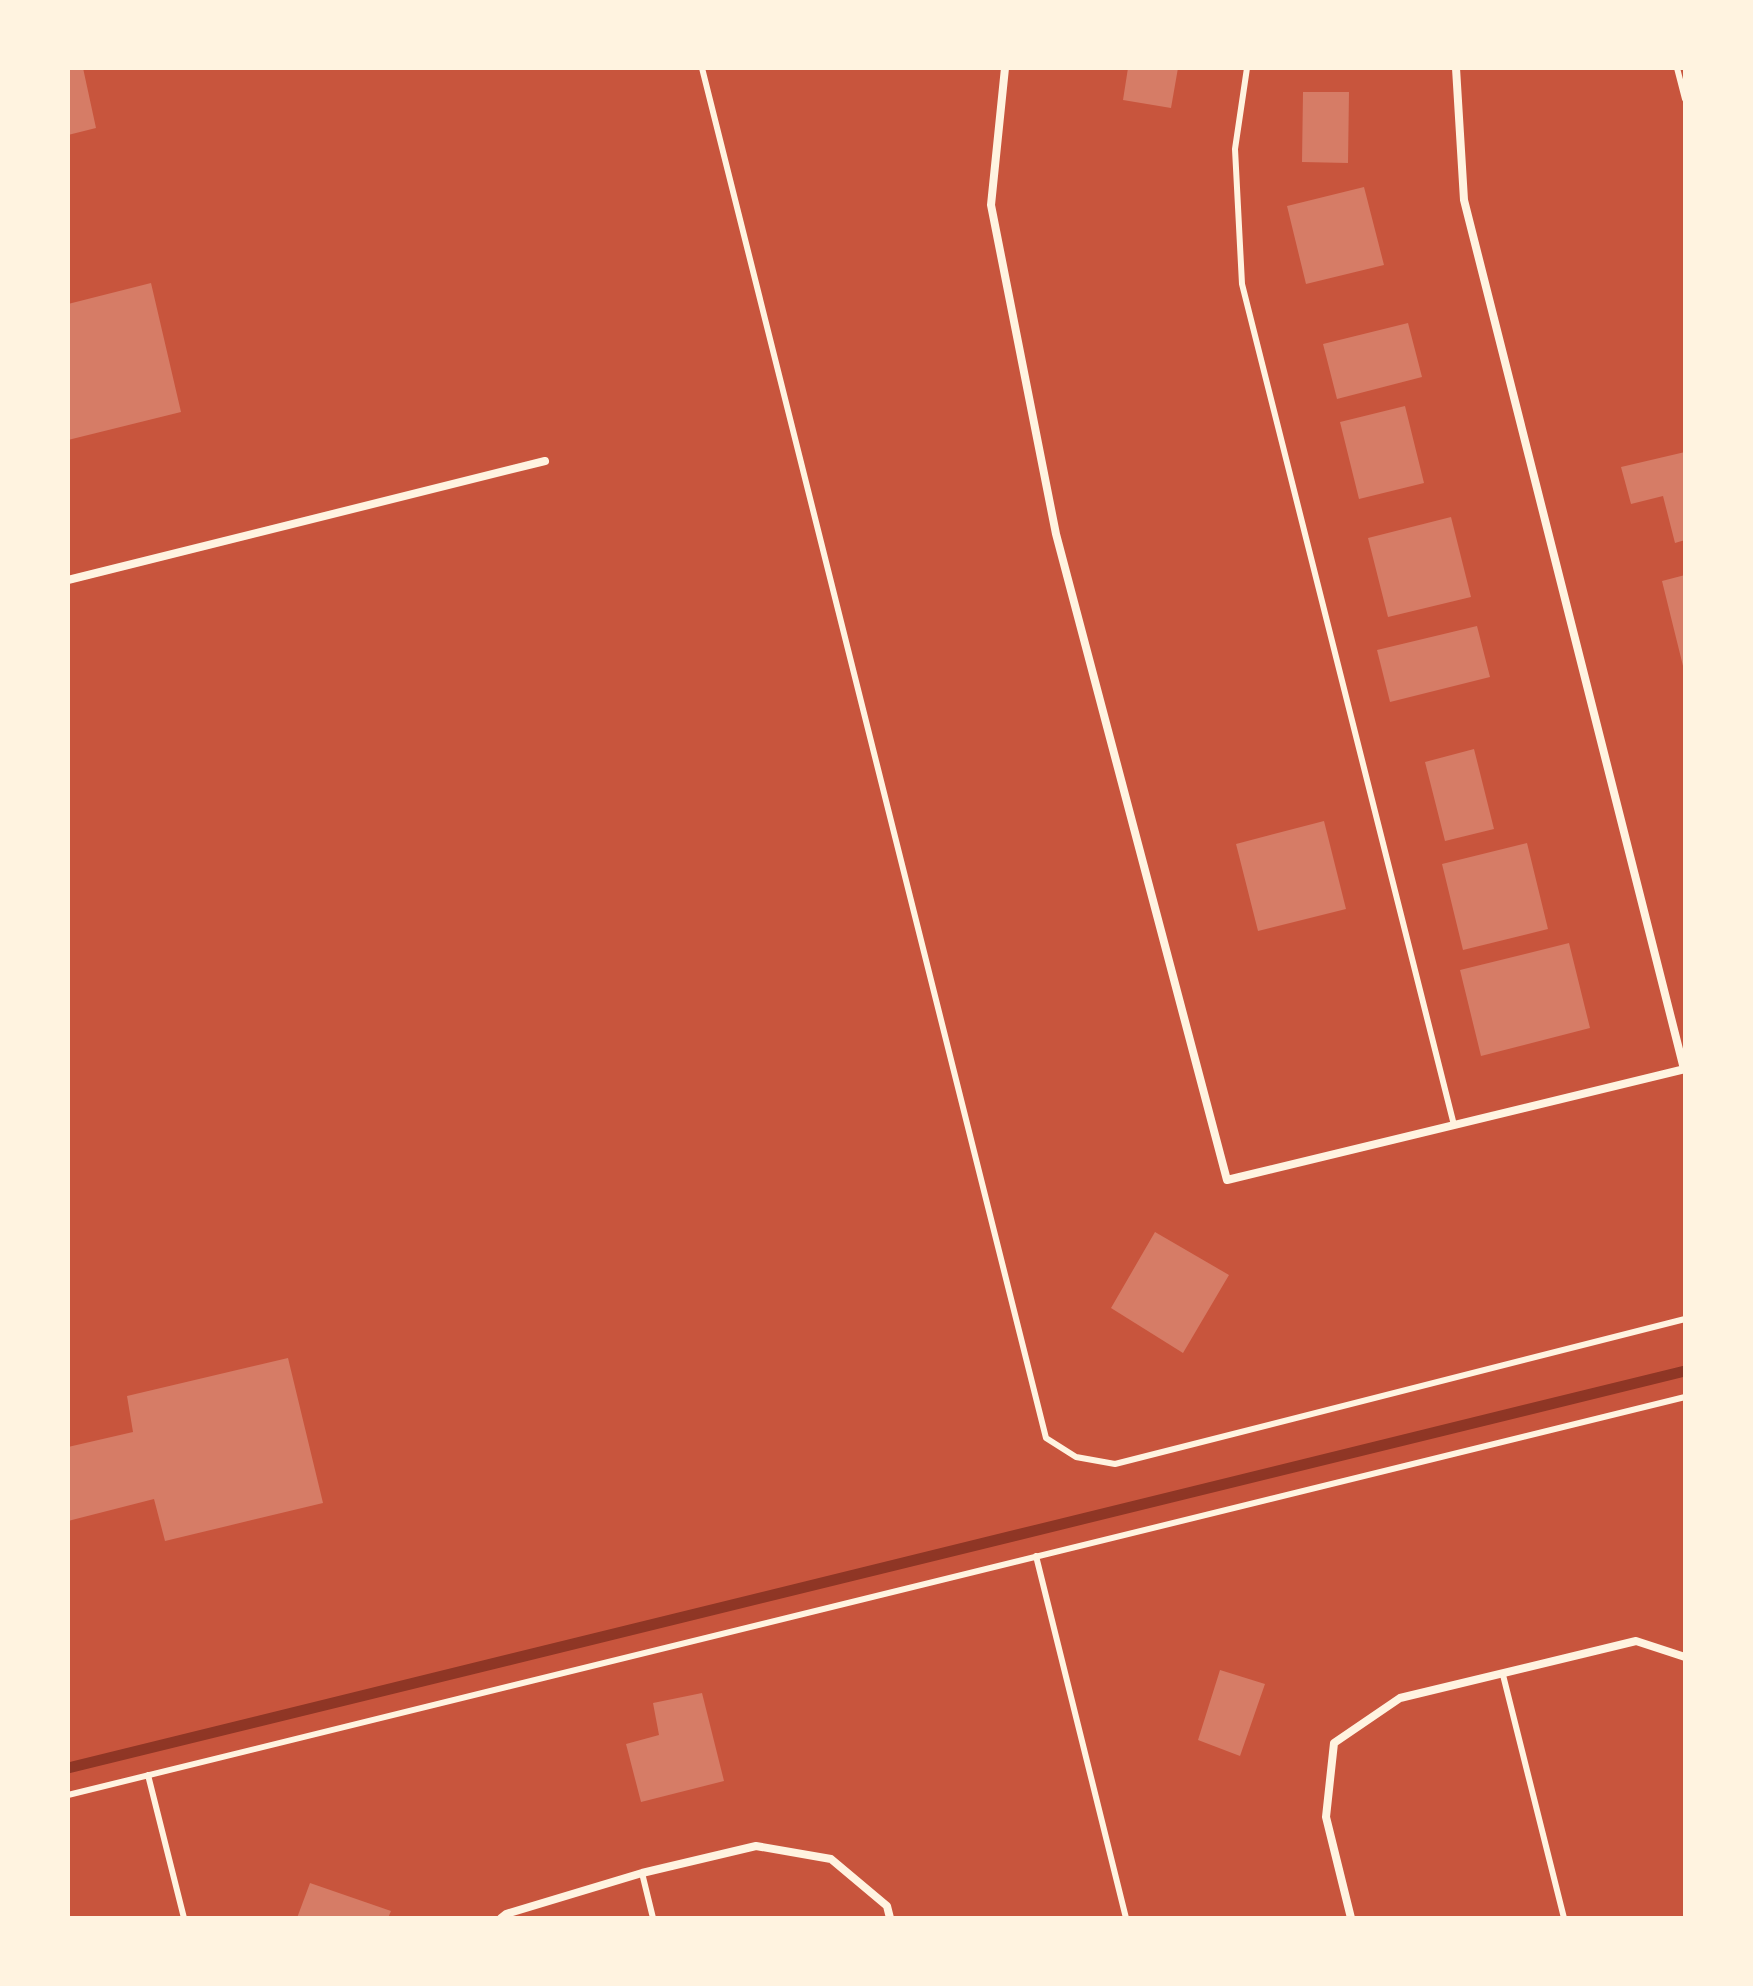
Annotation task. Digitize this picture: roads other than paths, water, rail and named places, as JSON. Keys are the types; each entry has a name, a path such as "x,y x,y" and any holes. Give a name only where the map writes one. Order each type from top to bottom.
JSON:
{"street":[{"path":"1005,68 991,205 1056,534 1227,1180 1684,1069 1464,200 1456,68"},
{"path":"68,580 545,461"},
{"path":"1351,1918 1326,1817 1334,1743 1400,1698 1636,1641 1685,1657"},
{"path":"501,1918 642,1873 756,1846 831,1859 887,1906 890,1918"}],"lane":[{"path":"702,68 1046,1438 1076,1457 1115,1464 1685,1319"},
{"path":"1247,68 1235,149 1242,284 1454,1125"},
{"path":"1677,68 1685,99"},
{"path":"68,1795 1685,1397"},
{"path":"1036,1556 1126,1918"},
{"path":"1503,1675 1564,1918"},
{"path":"148,1775 184,1918"},
{"path":"642,1873 653,1918"}],"waterway":[{"path":"68,1768 1685,1371"}]}
